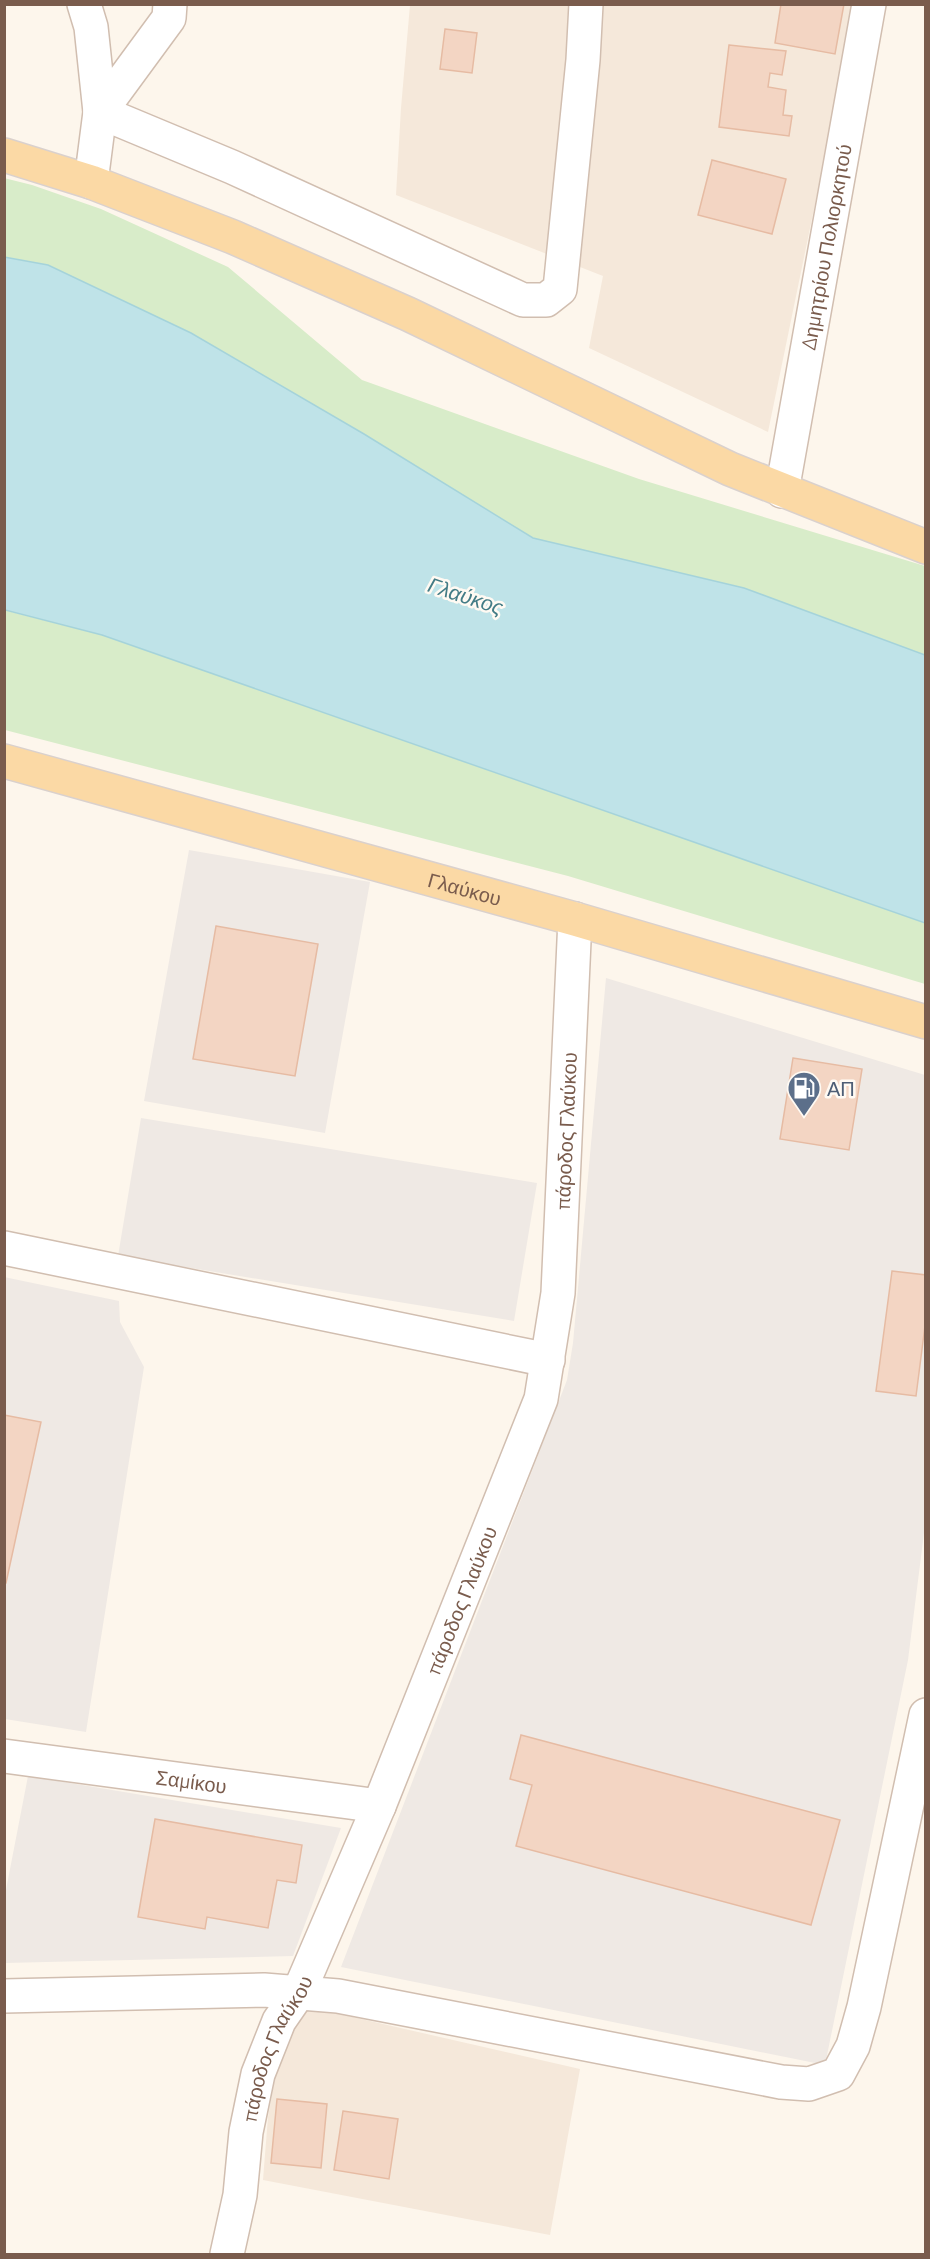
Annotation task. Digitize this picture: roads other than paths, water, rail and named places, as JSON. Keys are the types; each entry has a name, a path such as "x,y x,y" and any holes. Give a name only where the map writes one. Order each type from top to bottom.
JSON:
{"main road":[{"path":"4,156 91,182 233,237 324,276 654,433 782,491 926,547"},
{"name":"Γλαύκου","path":"4,761 575,919 926,1022"}],"street":[{"path":"84,4 91,27 99,112 91,182"},
{"path":"99,112 168,18 171,4"},
{"path":"99,112 232,167 523,300 546,300 560,289 583,60 586,4"},
{"name":"Δημητρίου Πολιορκητού","path":"782,491 869,4"},
{"name":"πάροδος Γλαύκου","path":"227,2254 240,2195 246,2132 258,2074 279,2021 299,1992 379,1806 541,1399 558,1293 575,919"},
{"path":"4,1248 548,1360"},
{"path":"4,1996 264,1990 338,1996 525,2030 781,2082 809,2084 838,2074 853,2046 864,2007 926,1715"},
{"name":"Σαμίκου","path":"4,1756 379,1806"}],"water":[{"name":"Γλαύκος","path":"4,257 48,265 191,333 364,434 533,538 744,588 925,655 925,923 102,635 5,610"}],"place":[{"name":"ΑΠ","path":"804,1117"}]}
